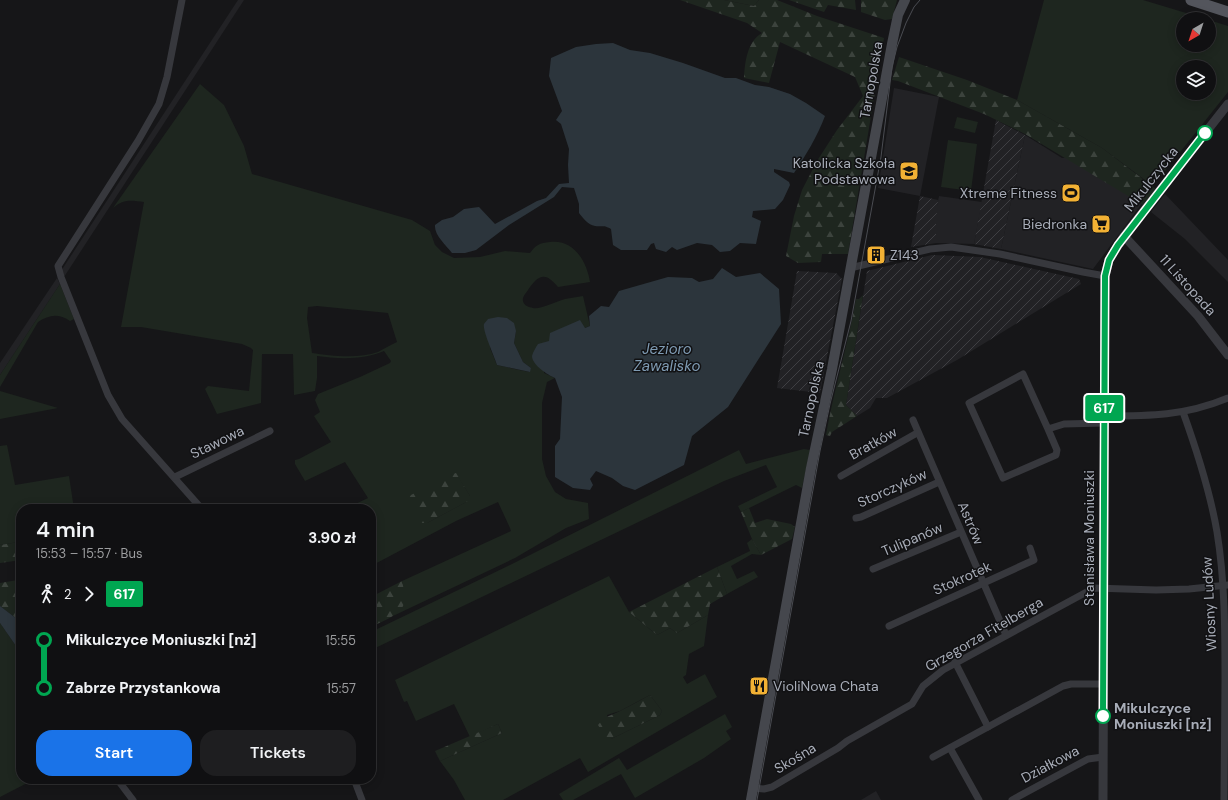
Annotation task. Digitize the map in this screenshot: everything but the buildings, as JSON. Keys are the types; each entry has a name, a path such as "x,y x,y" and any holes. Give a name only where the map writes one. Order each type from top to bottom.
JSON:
{"main road":[{"path":"1191,0 1228,12"},
{"path":"1211,0 1228,6"},
{"name":"Tarnopolska","path":"751,800 892,44 898,15 904,2"}],"street":[{"path":"182,0 164,91 159,104 138,141 58,266 61,277 115,409 122,419 198,504"},
{"name":"Mikulczycka","path":"1105,276 1109,260 1124,236 1228,104"},
{"name":"11 Listopada","path":"1124,236 1198,316 1228,355"},
{"path":"850,268 930,249 951,247 996,253 1105,276"},
{"name":"Stanisława Moniuszki","path":"1102,800 1105,276"},
{"path":"1023,374 1048,430 1057,450 1056,455 1003,478 969,403 1023,374"},
{"path":"1048,430 1064,424 1183,412 1228,398"},
{"name":"Wiosny Ludów","path":"1183,412 1194,443 1210,501 1217,532 1225,586 1224,800"},
{"name":"Astrów","path":"913,420 917,433 1006,635"},
{"name":"Stawowa","path":"175,477 270,431"},
{"name":"Bratków","path":"841,476 917,433"},
{"name":"Storczyków","path":"856,518 939,482"},
{"name":"Tulipanów","path":"873,569 961,532"},
{"name":"Stokrotek","path":"889,626 1034,560 1030,548"},
{"name":"Grzegorza Fitelberga","path":"847,741 912,704 920,689 928,681 955,662 1091,590 1103,588 1156,590 1225,586"},
{"path":"955,662 988,727"},
{"path":"933,757 1066,684 1103,684"},
{"name":"Skośna","path":"753,788 764,789 772,787 838,748 847,741"},
{"path":"950,748 979,800"},
{"name":"Działkowa","path":"1012,800 1088,758 1103,757"},
{"path":"121,784 133,800"},
{"path":"356,784 362,800"}],"shaded area":[{"path":"238,0 244,0 64,277 61,271"},
{"path":"894,88 939,97 920,196 878,188"},
{"path":"996,120 1025,135 1001,249 974,244"},
{"path":"1025,135 1062,158 1076,157 1143,202 1093,269 1001,249"},
{"path":"1165,194 1228,260 1228,282 1185,239 1151,212"},
{"path":"920,196 938,200 936,243 911,247"},
{"path":"939,196 982,202 974,244 936,243 936,211"},
{"path":"932,255 980,257 1079,279 1081,284 957,360 887,398 876,398 870,408 857,416 846,405 867,271"},
{"path":"797,271 836,273 842,279 820,393 777,388"},
{"path":"57,278 60,284 0,375 0,363"},
{"path":"876,791 881,800 861,800"}],"green space":[{"path":"680,0 724,0 754,6 759,0 777,0 817,16 884,38 848,254 822,254 821,262 798,263 786,256 794,216 802,190 817,161 837,130 863,96 855,77 780,42 769,83 744,78 746,59 750,47 762,33 747,23"},
{"path":"724,0 759,0 754,6"},
{"path":"789,0 855,0 856,10 828,5 824,12"},
{"path":"861,0 897,0 892,19 885,20 861,12"},
{"path":"1044,0 1143,0 1183,12 1176,12 1176,52 1216,52 1216,22 1228,26 1228,92 1153,186 1102,148 1017,100"},
{"path":"899,57 967,80 1017,100 1102,148 1156,189 1143,205 1025,134 984,114 892,80"},
{"path":"200,84 224,105 244,146 252,174 412,220 430,231 435,245 442,252 454,258 480,257 505,251 530,253 534,248 543,243 558,242 566,244 578,253 586,267 590,282 558,287 545,277 538,278 524,295 523,300 526,305 536,308 544,307 565,299 583,296 590,326 550,341 544,373 555,378 547,382 542,403 542,459 546,476 555,492 566,499 588,503 589,519 566,528 515,558 393,616 398,612 403,604 404,596 402,581 511,531 498,502 456,521 376,563 376,504 355,504 368,498 345,462 305,481 295,464 295,460 331,442 314,416 320,412 315,400 318,394 390,363 391,361 384,351 368,356 351,358 317,356 317,378 315,391 294,395 293,354 262,354 261,403 217,414 205,389 208,386 249,391 253,350 242,344 141,327 121,327 144,202 127,201 113,208","holes":["317,306 388,313 397,342 378,352 362,356 336,356 312,353 307,318 308,307","516,331 514,343 523,362 531,368 529,372 497,365 490,348 490,342","452,474 456,474 470,496 466,502 427,523"]},
{"path":"957,117 978,122 975,133 954,128"},
{"path":"948,140 977,144 971,191 941,187"},
{"path":"60,284 74,319 70,321 66,318 58,316 50,316 38,322 0,387 0,375"},
{"path":"863,295 846,405 857,416 832,432 830,436 826,435 856,299 859,299"},
{"path":"0,391 58,408 0,419"},
{"path":"7,445 15,485 69,476 73,504 16,504 16,542 0,545 0,446"},
{"path":"804,449 810,450 802,488 796,485 741,512 738,506 777,487 766,465 724,481 376,648 376,630 514,563 739,450 746,464"},
{"path":"456,473 470,496 470,500 427,523 420,523 408,500 411,495"},
{"path":"749,508 755,523 767,519 791,524 795,527 792,539 761,555 752,539 741,512"},
{"path":"752,539 761,555 752,554 731,566 737,579 754,571 758,577 727,594 717,567 750,551 747,543"},
{"path":"16,542 16,561 0,563 0,545"},
{"path":"717,567 727,594 710,604 708,615 677,633 670,628 657,635 629,612"},
{"path":"609,576 629,612 657,635 670,628 677,633 708,615 704,646 689,654 686,675 683,677 687,684 705,674 717,697 588,772 580,758 503,800 465,800 454,780 440,761 502,733 498,724 470,737 454,704 416,721 407,701 404,702 395,680","holes":["650,695 662,711 660,715 611,739 607,715 620,711"]},
{"path":"16,580 16,618 0,606 0,583"},
{"path":"402,581 405,594 403,606 394,615 376,624 376,594"},
{"path":"0,623 16,646 16,784 25,784 0,797"},
{"path":"650,695 662,711 660,715 611,739 605,736 598,725 606,717"},
{"path":"725,714 732,727 726,731 731,739 704,758 635,798 621,774 573,800 563,800 559,794 619,758 627,770"},
{"path":"498,724 502,733 440,761 435,751"}],"water":[{"path":"613,43 630,50 650,53 683,63 725,78 736,78 755,85 769,87 790,94 825,116 811,146 794,173 774,169 774,172 789,182 790,185 783,200 775,209 753,211 752,217 761,221 756,244 740,243 730,251 720,252 712,245 697,243 677,250 672,247 666,252 656,249 654,243 651,244 647,250 621,250 613,245 611,229 590,224 579,213 579,204 574,188 562,187 554,197 509,225 476,250 465,253 452,253 438,236 435,229 435,225 442,220 453,217 464,209 479,207 495,224 537,201 546,198 559,184 569,183 569,149 561,124 556,120 562,111 549,76 551,58 576,47"},
{"name":"Jezioro Zawalisko","path":"722,268 736,277 760,273 779,289 781,324 728,407 692,436 684,465 635,490 623,486 612,478 596,471 590,479 593,485 590,490 573,488 555,477 555,446 560,439 562,397 555,378 548,375 541,369 533,359 532,354 538,344 549,341 550,333 580,320 585,328 590,326 589,316 601,306 609,307 619,291 668,277 692,278 699,282 713,279"},
{"path":"498,317 507,318 514,323 516,331 514,343 523,362 531,368 530,372 497,365 487,338 484,324 488,319"},
{"path":"0,606 16,618 16,646 0,623"}],"tram line":[{"path":"757,800 820,451 851,321 881,157 892,67 897,47 906,23 914,7 920,0"}],"bus line":[{"name":"617","path":"1103,716 1105,276 1109,260 1124,236 1205,133"}],"place":[{"name":"Katolicka Szkoła Podstawowa","path":"909,171"},
{"name":"Xtreme Fitness","path":"1071,193"},
{"name":"Biedronka","path":"1101,224"},
{"name":"Z143","path":"876,255"},
{"name":"VioliNowa Chata","path":"759,686"},
{"name":"Mikulczyce Moniuszki [nż]","path":"1103,716"}]}
